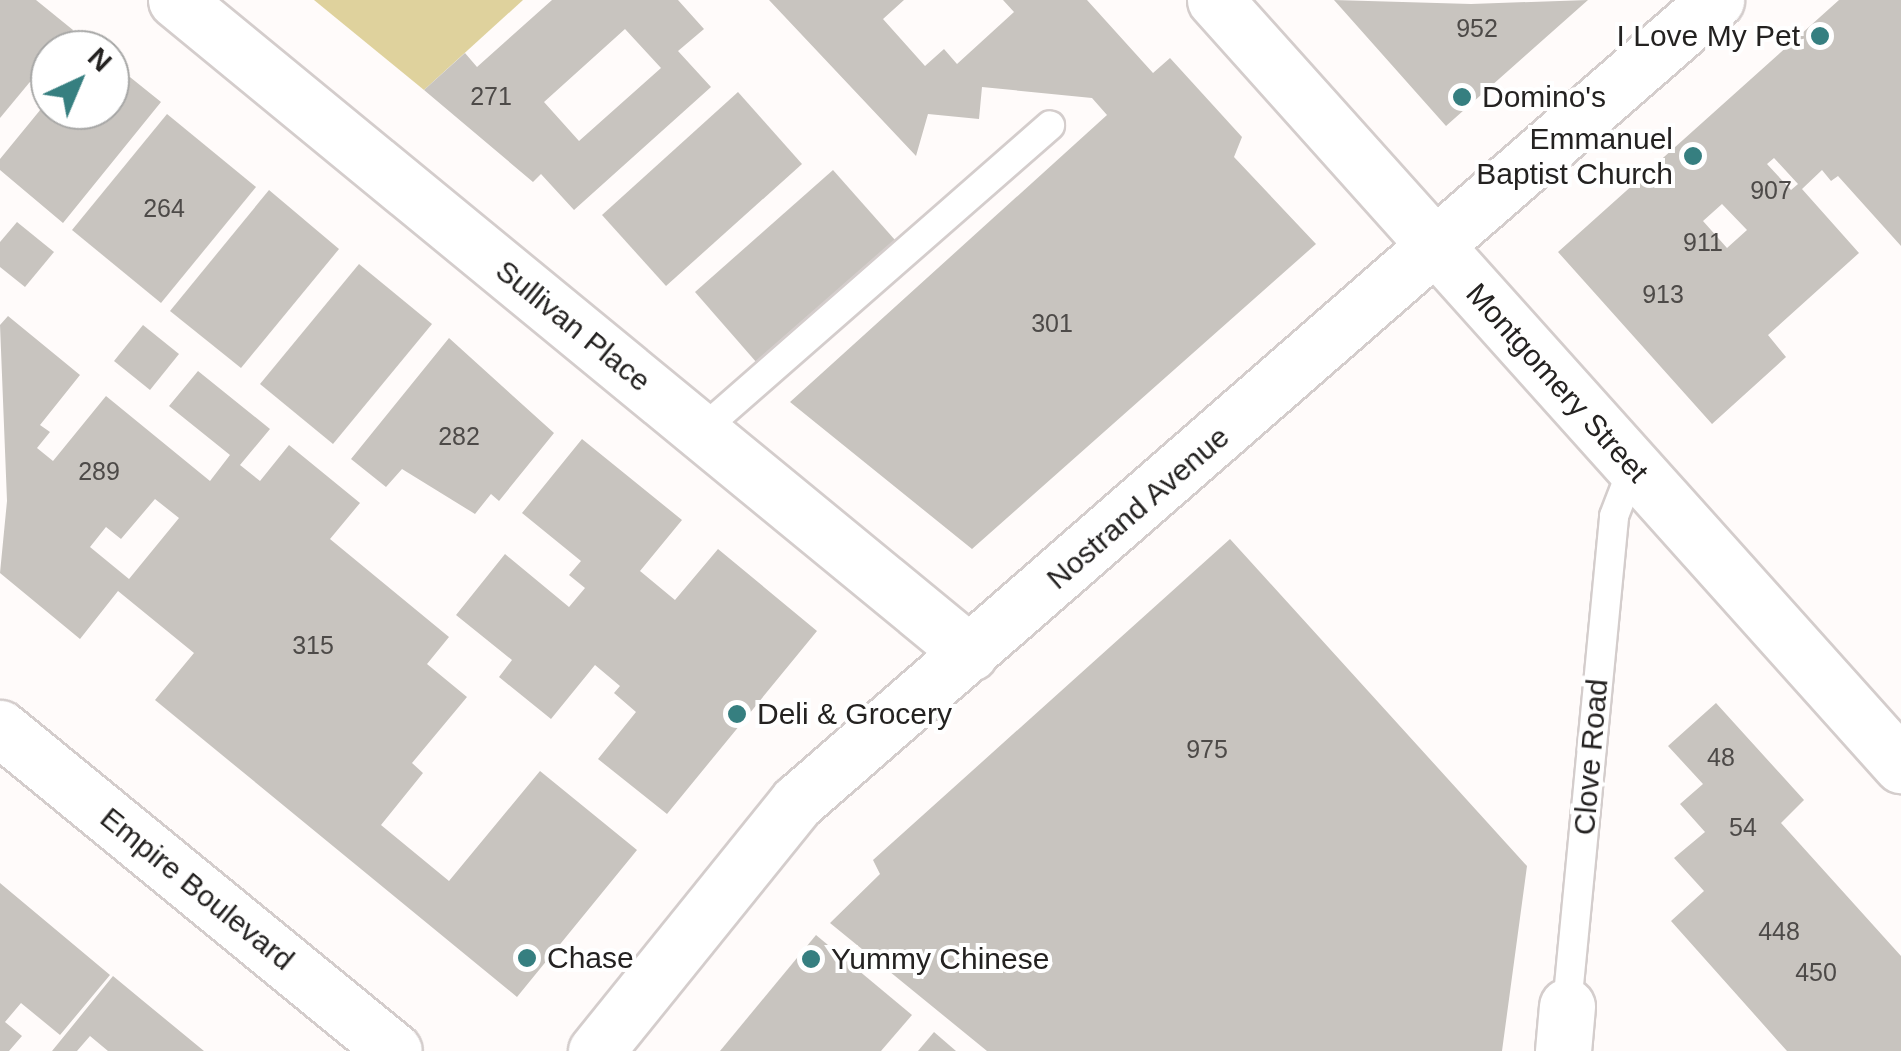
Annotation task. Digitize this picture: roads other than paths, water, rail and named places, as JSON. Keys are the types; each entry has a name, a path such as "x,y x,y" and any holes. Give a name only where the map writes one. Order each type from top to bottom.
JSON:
{"street":[{"name":"Sullivan Place","path":"176,0 970,653"},
{"name":"Montgomery Street","path":"1215,0 1901,765"},
{"name":"Nostrand Avenue","path":"596,1051 796,802 1438,251 1716,0"},
{"name":"Empire Boulevard","path":"0,728 394,1051"}],"lane":[{"path":"701,432 1050,125"},
{"name":"Clove Road","path":"1565,1028 1617,498 1633,468"}],"place":[{"name":"I Love My Pet","path":"1820,36"},
{"name":"Domino's","path":"1462,97"},
{"name":"Emmanuel Baptist Church","path":"1693,156"},
{"name":"Deli & Grocery","path":"737,714"},
{"name":"Chase","path":"527,958"},
{"name":"Yummy Chinese","path":"811,959"}]}
